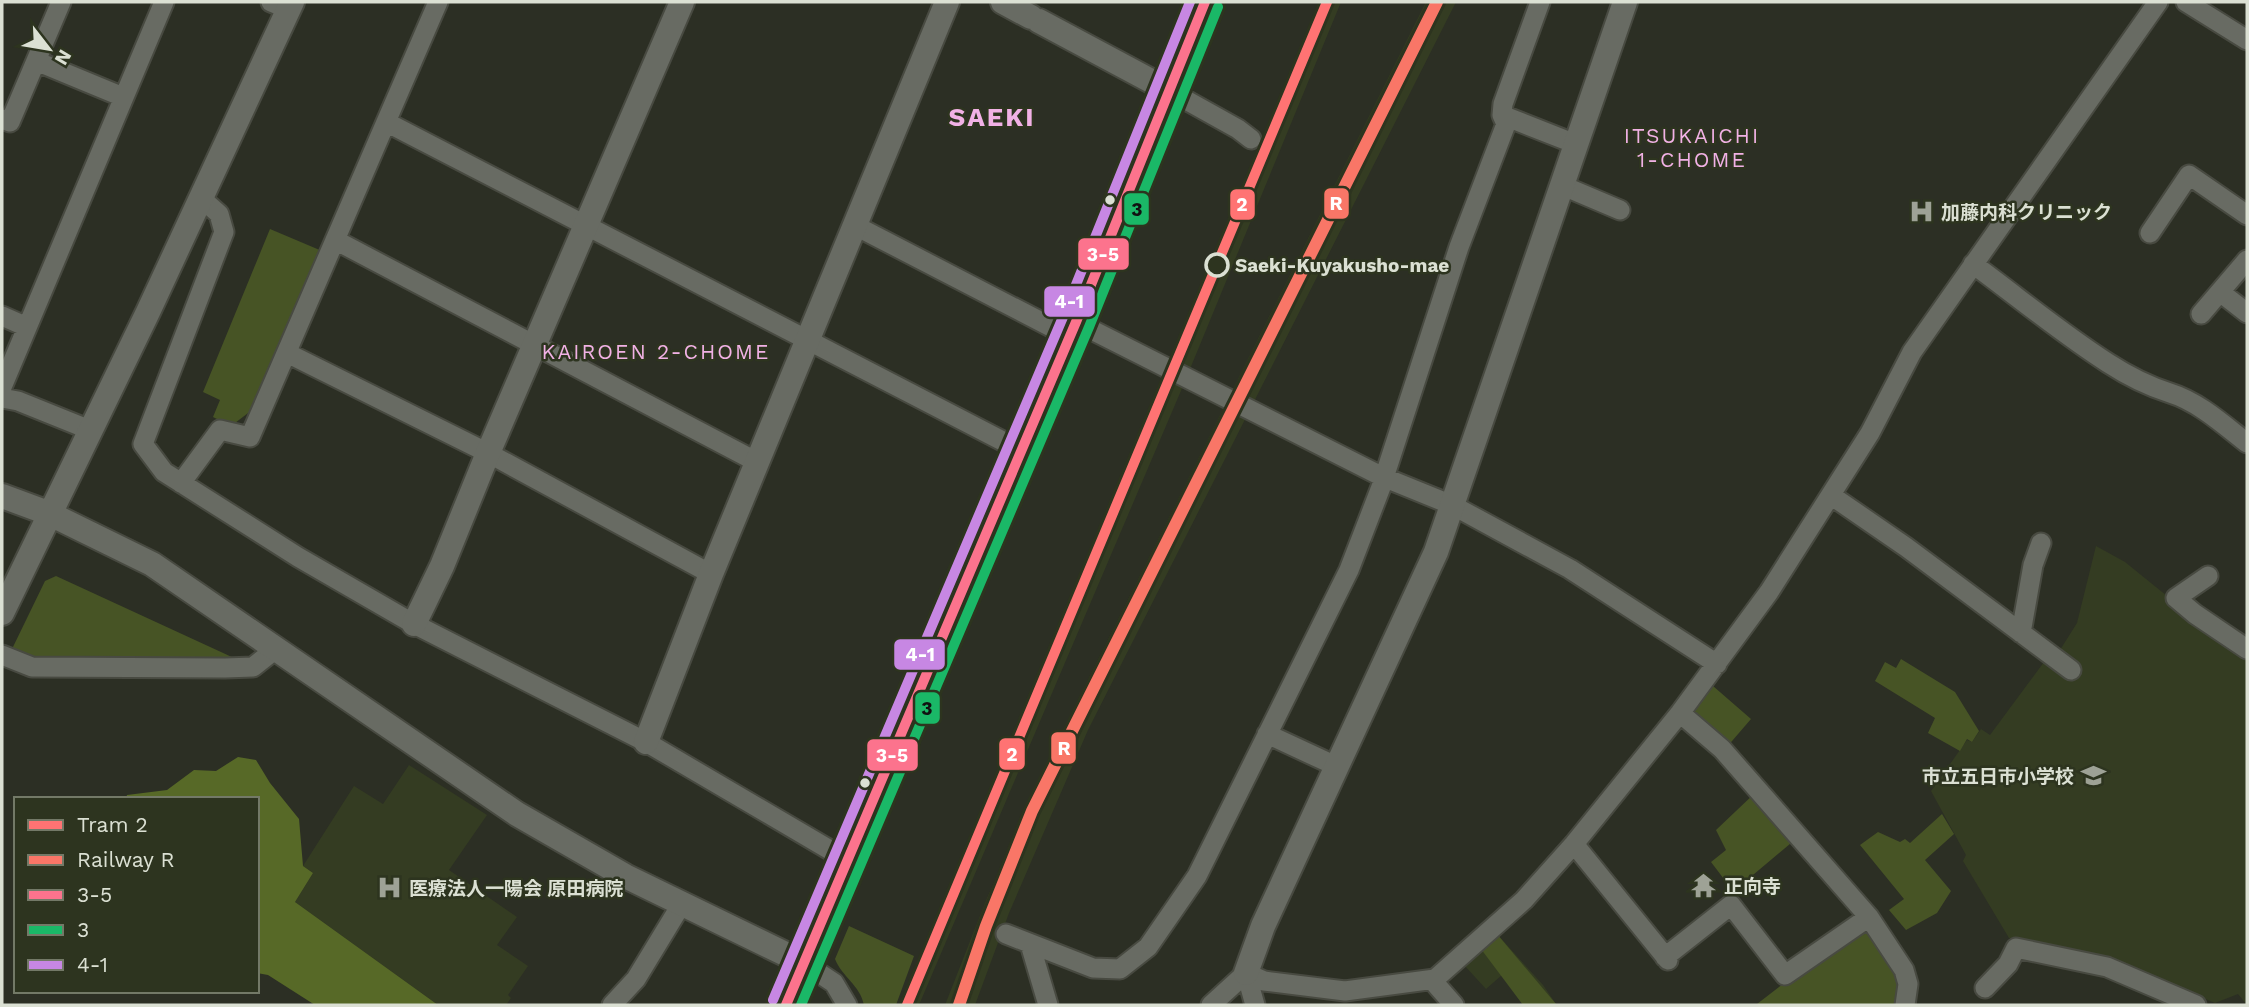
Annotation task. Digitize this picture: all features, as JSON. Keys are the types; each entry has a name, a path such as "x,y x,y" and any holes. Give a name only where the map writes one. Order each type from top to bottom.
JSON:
{"highway":[{"path":"786,1005 1076,322 1205,2"}],"street":[{"path":"2,118 10,122 61,2"},
{"path":"2,387 164,2"},
{"path":"181,483 220,430 250,438 438,2"},
{"path":"414,624 443,566 488,453 682,2"},
{"path":"646,742 711,574 947,2"},
{"path":"1003,2 1168,90 1251,139"},
{"path":"1006,934 1107,970 1125,967 1145,951 1176,909 1212,850 1349,570 1383,477 1459,247 1506,124 1502,115 1520,50 1540,2"},
{"path":"1211,1005 1246,973 1263,926 1436,552 1573,143 1625,2"},
{"path":"1246,973 1264,981 1345,991 1387,988 1432,980 1469,952 1506,917 1574,844 1680,713 1769,592 1870,433 1912,352 2158,2"},
{"path":"2186,2 2247,40"},
{"path":"4,602 201,198 284,4"},
{"path":"36,61 123,97"},
{"path":"1502,115 1573,143"},
{"path":"386,122 586,223 1022,451"},
{"path":"2150,233 2189,175 2247,215"},
{"path":"1561,185 1620,211"},
{"path":"201,198 219,214 224,232 143,444 164,472 298,557 414,624 646,742 847,860"},
{"path":"854,225 1055,329 1076,322 1383,477 1451,505 1570,569 1717,664"},
{"path":"335,240 757,462"},
{"path":"2201,314 2247,260"},
{"path":"1973,264 2055,328 2110,364 2156,390 2171,393 2208,413 2247,443"},
{"path":"2220,292 2247,313"},
{"path":"2,316 27,327"},
{"path":"287,352 488,453 711,574"},
{"path":"2,398 18,401 90,429"},
{"path":"2,496 48,513 152,564 517,814 681,905 804,963 834,983 848,1005"},
{"path":"1832,496 2071,670"},
{"path":"2021,633 2033,565 2041,543"},
{"path":"2208,576 2176,598 2247,649"},
{"path":"2,655 32,667 225,668 253,667 277,648"},
{"path":"1680,713 1722,749 1869,916 1904,970 1908,984 1905,1005"},
{"path":"1267,734 1336,766"},
{"path":"1574,844 1667,958 1731,905 1784,975 1869,916"},
{"path":"612,1005 636,979 681,905"},
{"path":"1030,944 1048,1005"},
{"path":"1985,988 2008,964 2015,948 2107,967 2160,999 2196,1005"},
{"path":"1246,973 1255,1005"},
{"path":"1432,980 1454,1005"}],"shaded area":[{"path":"1319,2 1341,2 1183,386 919,1005 900,1005"},
{"path":"1426,2 1456,2 1088,730 1009,913 975,1005 945,1005 987,898 1070,716"},
{"name":"市立五日市小学校","path":"2096,546 2125,562 2193,617 2247,654 2247,1005 2238,994 2215,1003 2108,958 2009,938 1963,861 1966,855 1931,791 1967,740 1972,742 1981,729 1990,735 2044,662 2050,666 2077,623"},
{"name":"医療法人一陽会 原田病院","path":"409,765 487,815 449,870 517,917 497,945 528,966 508,995 511,998 506,1005 438,1005 295,902 313,873 303,866 354,786 383,804"},
{"path":"1497,934 1543,985 1556,1004 1523,1005 1502,975 1486,989 1464,965"}],"green space":[{"path":"270,229 322,251 256,407 231,426 213,417 220,400 203,392"},
{"path":"56,576 234,658 26,656 12,649 45,581"},
{"path":"1901,659 1955,692 1979,731 1972,742 1967,739 1960,751 1928,733 1935,718 1875,681 1885,662 1896,668"},
{"path":"1713,686 1751,719 1726,748 1690,712"},
{"path":"238,757 256,760 270,783 299,819 303,866 313,873 295,902 438,1005 315,1005 268,975 259,973 259,797 126,797 167,790 194,770 216,771"},
{"path":"1756,792 1797,838 1728,896 1725,892 1730,887 1711,862 1726,850 1716,830"},
{"path":"1942,814 1954,834 1925,860 1951,891 1937,913 1906,930 1889,910 1904,899 1860,845 1878,832 1900,842 1905,839 1910,843"},
{"path":"1867,923 1900,970 1900,1005 1757,1004 1833,945"},
{"path":"849,926 914,956 896,1005 864,1005 859,992 838,965 835,959"},
{"path":"1497,934 1556,1004 1523,1005 1481,949"}],"tram line":[{"name":"2","path":"907,1005 1327,2"}],"rail line":[{"name":"R","path":"959,1005 986,926 1032,811 1437,2"}],"transit line":[{"name":"4-1","path":"773,1000 1063,317 1190,2"},
{"name":"3-5","path":"786,1005 1076,322 1205,2"},
{"name":"3","path":"801,1005 1089,327 1218,7"}],"place":[{"name":"加藤内科クリニック","path":"1921,212"},
{"name":"Saeki-Kuyakusho-mae","path":"1217,265"},
{"name":"市立五日市小学校","path":"2094,776"},
{"name":"正向寺","path":"1704,886"},
{"name":"医療法人一陽会 原田病院","path":"389,888"}],"district":[{"name":"SAEKI","path":"992,117"},
{"name":"ITSUKAICHI 1-CHOME","path":"1692,148"},
{"name":"KAIROEN 2-CHOME","path":"656,352"}]}
